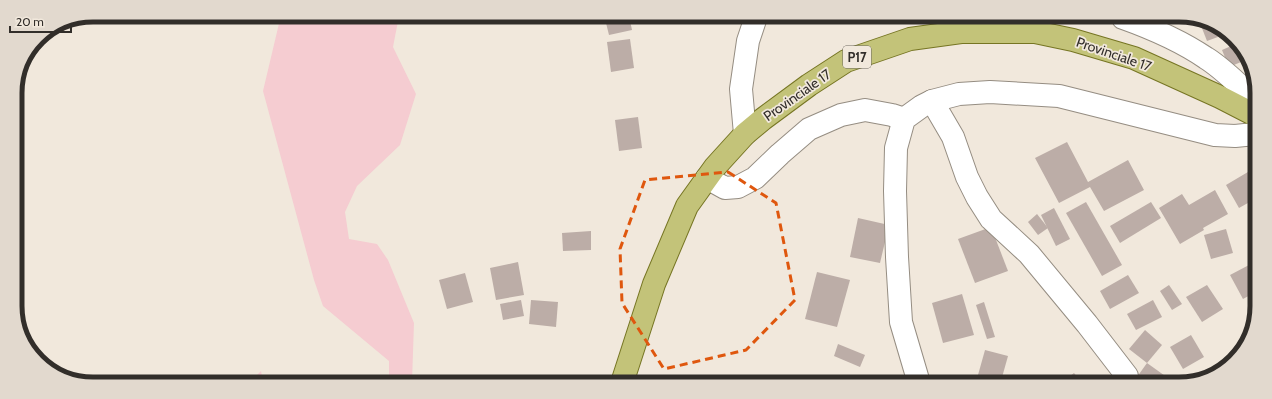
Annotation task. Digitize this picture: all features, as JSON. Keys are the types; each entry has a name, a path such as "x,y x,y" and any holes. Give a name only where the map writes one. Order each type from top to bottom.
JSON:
{"main road":[{"name":"Provinciale 17","path":"624,377 654,284 672,238 687,206 715,167 745,134 809,85 846,61 910,39 960,32 1035,32 1074,40 1134,58 1220,97 1250,112"}],"street":[{"path":"745,134 741,89 748,41 754,22"},
{"path":"1134,22 1180,43 1207,58 1250,96"},
{"path":"917,377 902,322 897,258 895,191 896,148 904,119 922,106 932,102 959,94 990,92 1059,96 1216,135 1235,136 1250,134"},
{"path":"932,102 953,137 967,177 977,198 991,219 1028,254 1087,324 1127,376"},
{"path":"707,178 724,188 738,187 755,178 809,129 841,115 865,110 904,119"}],"highlighted area":[{"path":"728,172 776,203 795,300 746,350 664,369 622,303 620,249 645,180"}],"shaded area":[{"path":"279,22 398,22 393,47 416,94 400,145 357,186 345,212 349,239 377,244 388,260 414,323 412,377 389,377 389,361 323,306 314,280 263,91"},
{"path":"261,371 262,377 255,377"}],"building":[{"path":"606,22 630,22 632,30 609,35"},
{"path":"1201,25 1220,36 1207,41"},
{"path":"630,39 634,68 611,72 607,42"},
{"path":"1231,46 1241,62 1229,67 1222,50"},
{"path":"638,117 642,148 619,151 615,120"},
{"path":"1067,142 1088,182 1128,160 1144,190 1104,211 1090,187 1059,203 1035,158"},
{"path":"1250,171 1250,202 1239,208 1226,185"},
{"path":"1215,190 1228,214 1203,228 1204,230 1180,244 1159,208 1182,194 1189,205"},
{"path":"1086,202 1122,265 1102,276 1066,213"},
{"path":"1151,202 1161,218 1120,243 1110,226"},
{"path":"1054,208 1070,239 1056,246 1041,215"},
{"path":"1037,214 1048,228 1038,235 1028,222"},
{"path":"858,218 889,225 880,263 850,257"},
{"path":"991,227 1008,271 975,283 958,239"},
{"path":"1226,229 1233,253 1211,259 1204,235"},
{"path":"591,231 591,250 563,251 562,233"},
{"path":"518,262 524,295 496,300 490,268"},
{"path":"1249,265 1250,295 1243,299 1230,275"},
{"path":"817,272 850,280 837,327 805,319"},
{"path":"465,273 473,302 447,309 439,280"},
{"path":"1128,275 1139,293 1110,309 1100,291"},
{"path":"1169,285 1182,304 1172,310 1160,291"},
{"path":"1207,285 1223,309 1202,322 1186,297"},
{"path":"962,294 974,335 943,343 932,303"},
{"path":"521,300 524,316 503,320 500,304"},
{"path":"531,300 558,302 556,327 529,324"},
{"path":"1153,300 1162,317 1136,330 1127,314"},
{"path":"984,302 995,337 987,339 976,305"},
{"path":"1145,330 1162,345 1147,363 1129,349"},
{"path":"1191,335 1204,357 1183,369 1170,347"},
{"path":"838,344 865,355 860,367 834,356"},
{"path":"985,350 1008,356 1002,377 986,377 978,375"},
{"path":"1147,363 1167,377 1137,377"},
{"path":"1074,373 1077,377 1069,377"}]}
